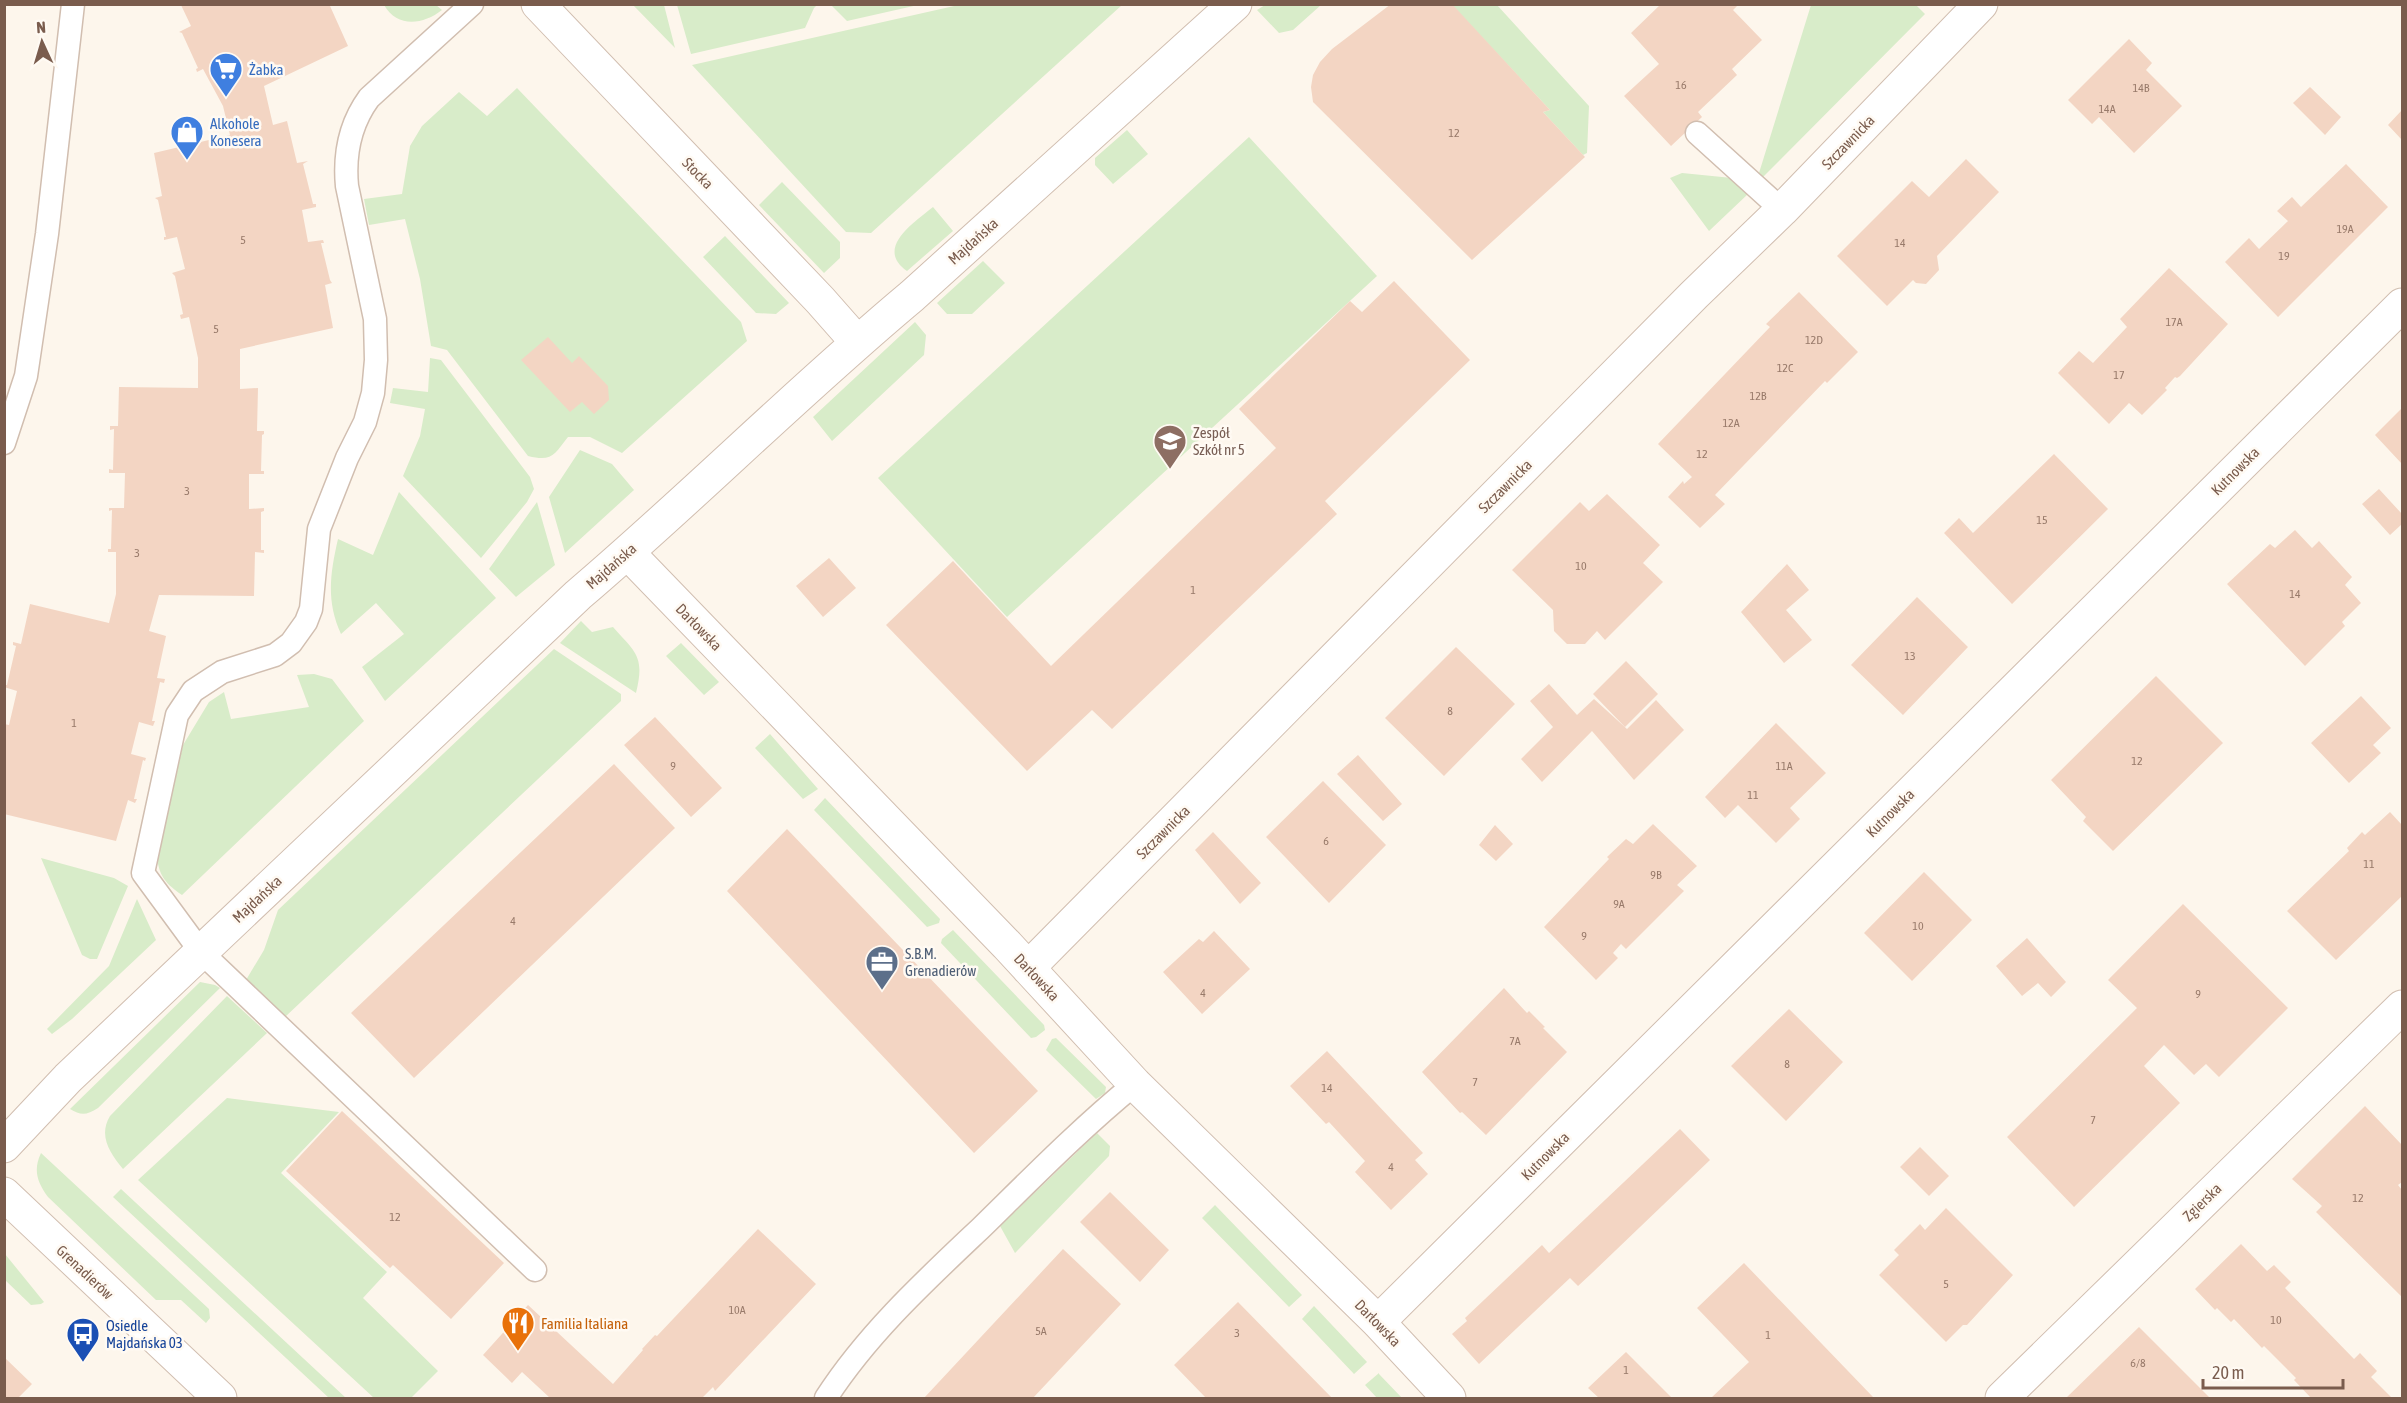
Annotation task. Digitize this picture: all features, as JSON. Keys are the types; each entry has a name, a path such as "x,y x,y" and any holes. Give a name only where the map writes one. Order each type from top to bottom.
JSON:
{"street":[{"name":"Stocka","path":"538,4 820,300 856,342"},
{"name":"Majdańska","path":"4,1146 68,1078 578,595 628,553 856,342 912,296 1235,4"},
{"name":"Szczawnicka","path":"1028,968 1685,303 1782,210 1982,4"},
{"name":"Kutnowska","path":"1378,1322 2403,305"},
{"name":"Darłowska","path":"628,553 1028,968 1135,1084 1378,1322 1449,1398"},
{"name":"Zgierska","path":"2002,1398 2403,1007"},
{"name":"Grenadierów","path":"4,1194 220,1398"}],"lane":[{"path":"4,443 26,375 48,223 73,4"},
{"path":"472,4 369,98 358,113 345,164 347,186 375,319 376,360 373,393 365,422 347,458 319,529 311,609 306,622 291,643 275,655 222,672 193,691 177,715 143,873 201,952 535,1270"},
{"path":"1697,133 1782,210"},
{"path":"826,1398 844,1370 904,1302 1095,1117 1135,1084"}],"green space":[{"path":"677,4 817,5 805,28 691,54"},
{"path":"963,4 1122,5 871,233 846,232 692,65"},
{"path":"384,5 436,5 442,10 427,19 411,22 396,18"},
{"path":"633,5 664,5 675,48"},
{"path":"831,5 918,5 847,21"},
{"path":"1265,5 1321,5 1293,30 1279,33 1257,10"},
{"path":"1452,5 1497,5 1589,106 1587,153 1583,155 1543,112 1550,110"},
{"path":"1811,5 1916,5 1925,14 1763,177 1759,173"},
{"path":"517,88 741,322 747,341 622,453 590,437 568,437 548,457 528,456 447,350 431,346 420,279 405,219 369,225 364,199 402,194 410,146 422,126 459,92 487,116"},
{"path":"1127,130 1148,154 1113,184 1095,165 1095,158"},
{"path":"1249,137 1377,276 1007,617 878,478"},
{"path":"1682,173 1732,178 1748,194 1709,231 1670,178"},
{"path":"782,182 840,242 840,258 824,273 759,205"},
{"path":"933,207 953,231 907,271 898,262 895,253 896,245 908,228"},
{"path":"725,236 789,303 776,314 756,313 703,257"},
{"path":"983,261 1005,283 972,314 947,314 937,303"},
{"path":"915,322 926,335 924,355 832,441 813,417"},
{"path":"430,358 441,360 530,477 534,489 527,502 481,558 403,476 420,436 425,409 390,403 393,388 428,392"},
{"path":"580,450 612,464 634,490 565,553 549,497"},
{"path":"399,492 496,598 385,701 362,667 404,634 376,603 341,634 331,599 331,576 338,539 373,555"},
{"path":"537,502 555,565 516,597 489,569"},
{"path":"581,621 592,632 613,627 633,650 639,663 636,693 560,643"},
{"path":"681,643 719,682 704,695 666,656"},
{"path":"554,649 621,694 621,701 285,1017 246,980 264,950 278,910"},
{"path":"314,674 332,679 364,721 182,895 164,879 157,857 183,745 209,702 224,692 231,719 309,707 297,675"},
{"path":"770,734 818,789 803,799 755,748"},
{"path":"825,798 940,919 939,923 927,927 814,810"},
{"path":"41,858 114,878 128,886 97,959 90,959 82,955"},
{"path":"137,899 156,940 72,1019 52,1034 47,1029 109,966"},
{"path":"953,930 1044,1025 1045,1030 1031,1038 941,943 942,939"},
{"path":"200,982 220,988 98,1108 84,1114 70,1109"},
{"path":"227,996 267,1033 123,1169 110,1150 105,1137 110,1116"},
{"path":"1056,1038 1106,1087 1105,1093 1096,1099 1046,1050 1052,1039"},
{"path":"227,1098 339,1112 281,1173 387,1272 363,1298 438,1371 411,1398 374,1398 138,1180"},
{"path":"1097,1133 1110,1146 1109,1156 1015,1253 1000,1226"},
{"path":"41,1153 209,1309 210,1318 206,1323 181,1300 156,1300 48,1197 37,1176 37,1165"},
{"path":"121,1189 346,1398 329,1398 113,1197"},
{"path":"1215,1205 1302,1295 1289,1307 1202,1218"},
{"path":"5,1254 44,1302 31,1305 5,1280"},
{"path":"1314,1306 1367,1362 1354,1374 1302,1319"},
{"path":"1379,1373 1402,1398 1377,1398 1365,1385"}],"building":[{"path":"1391,4 1452,4 1550,110 1543,112 1585,157 1472,260 1313,102 1311,87 1313,75 1320,62 1332,49"},
{"path":"1661,4 1739,4 1733,10 1762,40 1732,69 1737,75 1698,112 1702,117 1671,146 1624,96 1659,64 1631,33"},
{"path":"181,5 334,5 330,6 348,46 264,86 273,125 287,121 297,163 308,161 303,164 313,204 316,204 316,207 302,210 308,242 323,240 324,243 321,243 332,283 325,285 333,328 240,349 240,389 258,388 257,431 264,431 261,471 264,471 264,474 249,474 249,509 264,508 261,512 261,550 264,550 264,553 255,552 254,596 159,595 149,631 166,636 157,678 165,679 164,683 160,682 153,726 139,722 131,754 146,758 145,761 143,760 134,799 137,799 135,803 128,800 116,841 4,814 4,724 9,725 17,691 4,687 4,685 7,685 16,646 13,642 21,644 30,604 109,623 116,594 116,552 108,552 108,549 111,549 112,510 109,511 109,508 124,508 125,473 109,473 109,469 113,470 114,429 110,430 110,426 118,426 119,387 198,388 198,358 189,317 181,319 180,315 183,314 175,276 172,273 185,269 177,237 164,240 166,237 158,200 155,198 162,196 154,153 230,135 223,106 203,69 197,72 198,68 182,33 179,32 191,26"},
{"path":"2129,39 2152,63 2146,70 2182,106 2134,153 2099,117 2092,124 2068,100"},
{"path":"2310,87 2341,117 2325,135 2293,103"},
{"path":"2402,110 2402,140 2388,125"},
{"path":"1966,159 1999,192 1937,256 1939,270 1926,284 1916,283 1913,280 1887,306 1837,256 1912,181 1929,197"},
{"path":"2346,164 2388,207 2278,317 2225,262 2249,238 2259,249 2288,221 2277,211 2292,197 2301,207"},
{"path":"2169,268 2228,324 2180,376 2175,377 2165,388 2167,390 2142,415 2129,403 2109,424 2058,373 2079,351 2093,363 2127,327 2120,319"},
{"path":"1394,281 1470,360 1325,501 1337,514 1112,729 1092,710 1027,771 886,625 953,561 1051,666 1276,448 1239,409 1350,301 1362,312"},
{"path":"1799,292 1858,352 1827,383 1825,381 1715,495 1725,504 1700,528 1668,497 1683,481 1684,484 1692,477 1658,444 1770,327 1766,324"},
{"path":"548,337 572,363 579,356 608,386 609,400 594,414 582,402 570,412 521,360"},
{"path":"2402,408 2402,464 2375,435"},
{"path":"2054,454 2108,509 2012,604 1944,533 1959,518 1973,533"},
{"path":"2379,489 2402,514 2402,524 2390,535 2362,504"},
{"path":"1607,494 1660,545 1643,563 1663,582 1605,640 1597,631 1585,644 1567,644 1554,631 1553,610 1512,570 1580,502 1589,511"},
{"path":"2295,530 2312,548 2319,541 2352,577 2345,585 2361,603 2342,622 2345,626 2305,666 2227,584 2270,544 2275,548"},
{"path":"829,558 856,588 823,617 796,586"},
{"path":"1787,564 1809,590 1786,610 1812,640 1784,663 1741,612"},
{"path":"1917,597 1968,647 1903,715 1851,665"},
{"path":"1456,647 1515,704 1444,776 1385,718"},
{"path":"1626,661 1658,694 1625,727 1593,694"},
{"path":"2156,676 2223,743 2113,851 2083,821 2086,817 2051,780"},
{"path":"1549,684 1577,715 1594,699 1627,729 1656,700 1684,730 1634,780 1592,731 1542,782 1521,759 1553,727 1530,701"},
{"path":"2361,696 2391,728 2373,745 2381,753 2349,783 2311,743"},
{"path":"655,717 722,788 691,817 624,745"},
{"path":"1776,723 1826,773 1790,808 1800,819 1776,843 1738,805 1725,818 1705,797"},
{"path":"1358,755 1402,804 1383,821 1337,774"},
{"path":"614,764 675,828 414,1078 351,1013"},
{"path":"1323,781 1386,845 1329,903 1266,837"},
{"path":"2390,812 2402,825 2402,896 2336,960 2287,911 2349,851 2347,848 2362,832 2365,835"},
{"path":"1653,824 1697,866 1677,885 1684,891 1626,949 1621,944 1613,953 1618,958 1596,980 1544,927 1626,839 1633,844"},
{"path":"1495,825 1513,844 1496,861 1479,845"},
{"name":"S.B.M. Grenadierów","path":"787,829 1038,1091 974,1153 727,891"},
{"path":"1213,832 1261,883 1240,904 1195,850"},
{"path":"1924,872 1972,920 1912,981 1864,933"},
{"path":"2183,904 2288,1008 2219,1077 2206,1064 2194,1075 2164,1045 2144,1066 2180,1103 2074,1207 2007,1137 2137,1008 2108,980"},
{"path":"1214,931 1250,969 1202,1014 1163,972 1199,939 1203,942"},
{"path":"2027,938 2066,982 2051,997 2038,983 2022,996 1996,966"},
{"path":"1504,988 1527,1013 1529,1011 1545,1027 1543,1028 1567,1052 1486,1135 1462,1112 1460,1113 1422,1072"},
{"path":"1789,1009 1843,1062 1786,1121 1731,1066"},
{"path":"1327,1051 1423,1153 1415,1160 1428,1174 1391,1210 1355,1172 1365,1161 1329,1122 1326,1124 1290,1086"},
{"path":"2365,1106 2402,1145 2402,1182 2398,1185 2402,1190 2402,1297 2316,1212 2322,1206 2292,1179"},
{"path":"342,1111 504,1263 451,1319 393,1265 390,1268 286,1171"},
{"path":"1680,1129 1710,1160 1578,1286 1570,1278 1479,1364 1452,1334 1467,1321 1465,1318 1542,1245 1549,1253"},
{"path":"1920,1147 1949,1176 1929,1196 1900,1167"},
{"path":"1110,1192 1169,1250 1140,1282 1080,1222"},
{"path":"1946,1208 2013,1275 1967,1325 1963,1325 1946,1342 1879,1275 1899,1255 1894,1250 1920,1224 1925,1230"},
{"path":"758,1229 816,1284 715,1391 713,1387 702,1398 550,1398 522,1372 512,1383 483,1355 528,1305 613,1384 655,1335 657,1336"},
{"path":"2241,1244 2267,1271 2274,1265 2291,1282 2285,1288 2354,1359 2360,1353 2377,1371 2371,1377 2392,1398 2311,1398 2294,1380 2296,1378 2264,1346 2262,1348 2234,1319 2231,1322 2217,1308 2215,1310 2195,1289"},
{"path":"1063,1249 1121,1304 1033,1398 924,1398"},
{"path":"1744,1263 1872,1398 1711,1398 1749,1362 1697,1308"},
{"path":"1238,1302 1332,1398 1206,1398 1174,1365"},
{"path":"2139,1327 2210,1398 2066,1398"},
{"path":"1626,1352 1672,1398 1599,1398 1588,1388"},
{"path":"4,1357 32,1384 18,1398 4,1398"}],"place":[{"name":"Żabka","path":"226,98"},
{"name":"Alkohole Konesera","path":"187,161"},
{"name":"Zespół Szkół nr 5","path":"1170,470"},
{"name":"S.B.M. Grenadierów","path":"882,991"},
{"name":"Familia Italiana","path":"518,1352"},
{"name":"Osiedle Majdańska 03","path":"83,1363"}]}
